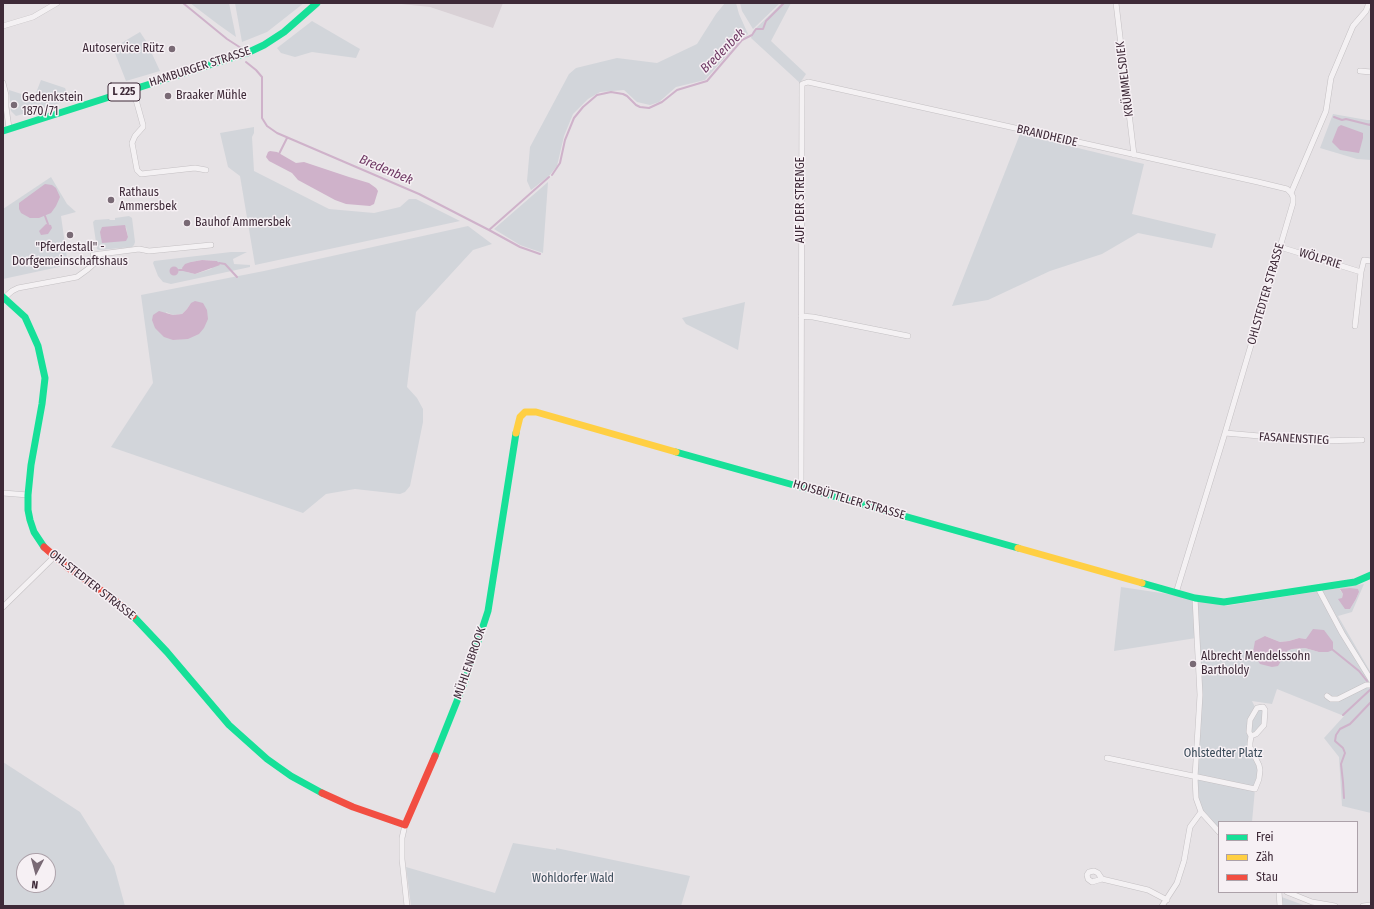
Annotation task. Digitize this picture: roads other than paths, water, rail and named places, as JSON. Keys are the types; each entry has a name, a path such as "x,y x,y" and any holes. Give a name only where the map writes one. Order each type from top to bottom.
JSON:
{"street":[{"path":"3,26 33,17 57,3"},
{"name":"HAMBURGER STRASSE","path":"6,129 247,53 264,45 284,32 317,3"},
{"name":"KRÜMMELSDIEK","path":"1116,3 1134,155"},
{"name":"OHLSTEDTER STRASSE","path":"1176,592 1225,434 1280,247 1292,203 1293,198 1291,193 1326,112 1331,78 1353,26 1366,11 1370,3"},
{"path":"1360,71 1371,72"},
{"name":"BRANDHEIDE","path":"802,84 808,82 1258,182 1287,189 1291,193"},
{"path":"3,83 6,95 6,129"},
{"name":"AUF DER STRENGE","path":"801,486 802,84"},
{"path":"133,89 144,127 134,136 132,142 137,170 142,174 195,168 206,170"},
{"path":"93,255 139,249 149,251 211,245"},
{"name":"WÖLPRIE","path":"1280,247 1361,272"},
{"path":"4,298 18,288 77,277 97,261 100,254"},
{"path":"1355,326 1361,272 1364,260 1371,261"},
{"name":"OHLSTEDTER STRASSE","path":"4,298 25,317 38,346 45,378 31,465 28,494 28,510 34,532 44,547 54,557 112,598 131,614 167,652 229,725 267,760 291,776 322,793 353,807 405,825"},
{"path":"801,316 813,317 908,336"},
{"name":"HOISBÜTTELER STRASSE","path":"522,414 528,411 536,412 1176,592"},
{"name":"MÜHLENBROOK","path":"407,906 402,859 402,838 405,825 465,681 488,611 516,430 518,421 522,414"},
{"name":"FASANENSTIEG","path":"1225,434 1317,441 1362,440"},
{"path":"3,493 28,494"},
{"path":"3,607 54,557"},
{"path":"1176,592 1195,598 1224,602 1355,582 1371,575"},
{"path":"1318,588 1342,633 1371,680"},
{"path":"1195,598 1200,695 1194,777 1196,798 1201,812 1218,831"},
{"path":"1327,696 1331,699 1338,699 1366,685 1371,685"},
{"path":"1107,758 1255,789 1259,779 1260,770 1250,747 1251,736 1249,726 1250,720 1256,709 1260,706 1263,707 1265,710 1264,725 1256,734 1251,736"},
{"path":"1162,906 1176,883 1184,861 1190,827 1201,812"},
{"path":"1102,879 1148,890 1167,900"},
{"path":"1279,893 1280,906"},
{"path":"1290,893 1312,902 1335,906"},
{"path":"1363,906 1371,905"}],"waterway":[{"name":"Bredenbek","path":"183,3 227,39 241,48"},
{"name":"Bredenbek","path":"552,175 560,163 565,140 574,118 583,107 597,95 611,92 623,94 636,105 649,108 662,102 677,90 707,81 742,40 752,35 756,29 763,29 766,21 784,3"},
{"name":"Bredenbek","path":"246,62 262,77 262,118 267,126 277,133 419,194 489,230 549,177"},
{"path":"1334,117 1370,125 1371,123"},
{"path":"279,154 287,138"},
{"path":"45,216 48,224"},
{"path":"489,230 520,247 540,254"},
{"path":"219,263 225,264 237,277"},
{"path":"1333,650 1359,671 1367,681"},
{"path":"1343,715 1371,689"},
{"path":"1344,798 1341,764 1345,753 1343,748 1335,741 1336,735 1340,729 1350,724 1371,702"}],"place":[{"name":"Autoservice Rütz","path":"172,49"},
{"name":"Braaker Mühle","path":"168,96"},
{"name":"Gedenkstein 1870/71","path":"14,105"},
{"name":"Rathaus Ammersbek","path":"111,200"},
{"name":"Bauhof Ammersbek","path":"187,223"},
{"name":"\"Pferdestall\" - Dorfgemeinschaftshaus","path":"70,235"},
{"name":"Albrecht Mendelssohn Bartholdy","path":"1193,664"}],"park label":[{"name":"Ohlstedter Platz","path":"1223,754"},
{"name":"Wohldorfer Wald","path":"573,879"}]}
